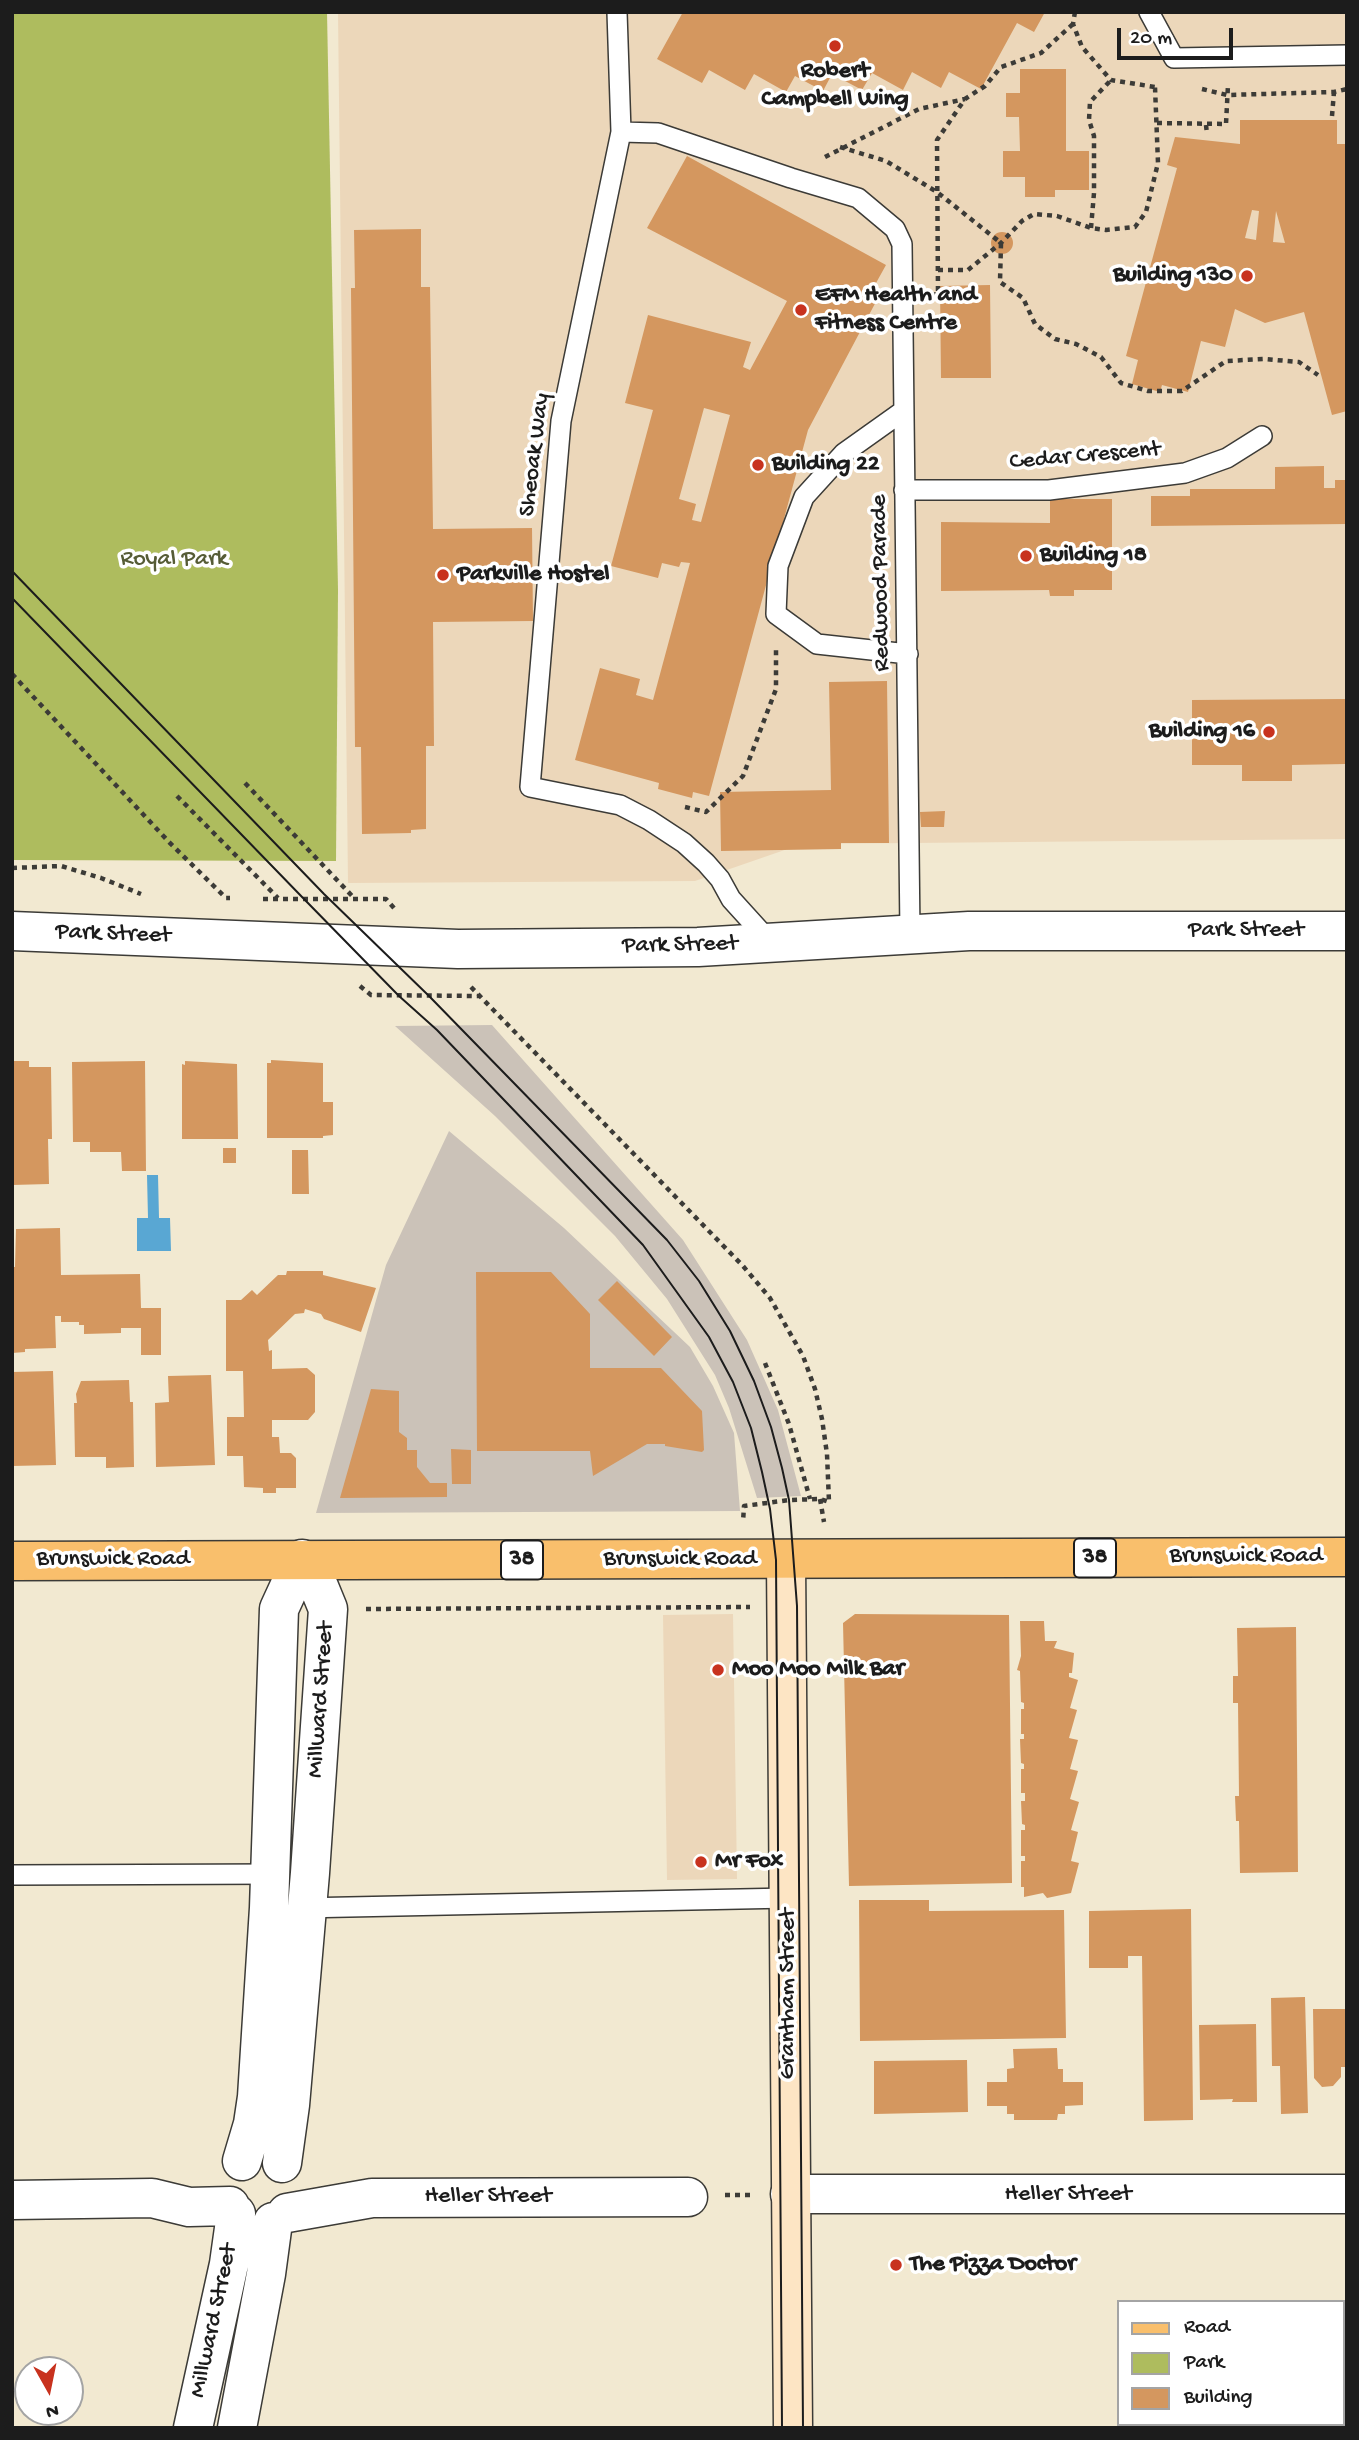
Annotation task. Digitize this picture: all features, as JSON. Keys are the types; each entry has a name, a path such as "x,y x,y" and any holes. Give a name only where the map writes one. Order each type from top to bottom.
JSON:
{"main road":[{"name":"Brunswick Road","path":"12,1561 1347,1557"},
{"name":"Grantham Street","path":"786,1559 793,2428"}],"street":[{"name":"Park Street","path":"12,932 445,948 698,947 969,931 1347,931"},
{"name":"Millward Street","path":"237,2428 284,2194 308,1891 328,1609 319,1587 302,1559"},
{"name":"Millward Street","path":"193,2428 229,2264 234,2190 253,2124 257,2097 269,1891 279,1609 302,1559"},
{"path":"262,2155 284,2194 253,2224 234,2190 252,2156 262,2155"},
{"path":"12,2200 152,2198 176,2190 234,2190"},
{"name":"Heller Street","path":"284,2194 335,2191 372,2198 688,2197"},
{"name":"Heller Street","path":"790,2194 1347,2194"}],"lane":[{"path":"617,12 621,132"},
{"path":"1149,12 1174,58 1347,55"},
{"name":"Redwood Parade","path":"621,132 658,133 858,198 895,229 902,244 910,933"},
{"name":"Sheoak Way","path":"621,132 561,421 530,787 620,805 649,820 684,843 706,863 720,878 731,899 770,943"},
{"path":"903,411 844,453 804,497 778,566 776,614 817,644 908,654"},
{"name":"Cedar Crescent","path":"904,490 1049,490 1185,473 1227,458 1262,436"},
{"path":"12,1875 269,1891 789,1898"},
{"path":"269,1891 308,1891"}],"path":[{"path":"1075,12 1073,24 1082,47 1111,80 1155,87 1168,85"},
{"path":"791,178 840,147 919,109 965,99 985,86 1001,67 1041,53 1073,24"},
{"path":"1091,228 1094,136 1089,120 1090,102 1111,80"},
{"path":"938,270 968,270 1001,243 1022,221 1034,214 1057,216 1091,228 1106,230 1135,226 1146,212 1158,163 1155,87"},
{"path":"1192,87 1227,95 1334,92 1347,89"},
{"path":"1332,116 1334,92"},
{"path":"1157,123 1226,124 1227,95"},
{"path":"902,297 937,294 937,140 965,99"},
{"path":"1206,125 1207,135"},
{"path":"840,147 886,161 937,192 1001,243"},
{"path":"1001,243 1000,282 1023,298 1035,324 1055,339 1076,344 1101,357 1121,383 1148,391 1182,391 1226,362 1264,359 1298,362 1318,375"},
{"path":"681,807 706,812 743,776 776,690 776,614"},
{"path":"12,674 169,842 226,898"},
{"path":"245,783 355,899"},
{"path":"177,796 279,899"},
{"path":"12,868 61,866 101,878 138,894 149,895"},
{"path":"215,899 238,898"},
{"path":"250,899 262,899"},
{"path":"479,996 709,1229 770,1298 803,1356 815,1389 827,1454 829,1502 810,1499 744,1506"},
{"path":"765,1363 789,1424 810,1499"},
{"path":"328,1609 743,1607"},
{"path":"688,2197 790,2194"}],"shaded area":[{"path":"338,12 1347,12 1347,839 802,844 695,881 348,883"},
{"path":"492,1025 683,1240 747,1340 778,1410 801,1496 757,1498 729,1408 715,1375 667,1299 615,1236 495,1116 395,1026"},
{"path":"449,1131 564,1228 690,1347 713,1386 734,1433 740,1511 316,1513 386,1265"},
{"path":"733,1614 737,1879 667,1880 663,1615"}],"green space":[{"name":"Royal Park","path":"12,12 327,12 338,590 336,861 12,860"}],"water":[{"path":"147,1175 158,1175 159,1218 170,1218 171,1251 137,1251 137,1218 148,1218"}],"building":[{"name":"Robert Campbell Wing","path":"683,12 1045,12 1034,32 1017,23 981,89 949,72 941,88 912,72 903,90 872,73 862,90 832,74 823,91 795,76 786,92 754,74 745,90 709,70 702,83 657,59"},
{"path":"1020,69 1066,69 1066,151 1089,151 1089,190 1055,190 1055,197 1025,197 1025,177 1003,177 1003,151 1020,151 1019,117 1006,117 1006,93 1020,93"},
{"name":"Building 130","path":"1240,120 1337,120 1337,144 1347,144 1347,411 1332,415 1304,312 1265,323 1235,309 1225,347 1201,341 1188,392 1162,385 1160,392 1132,384 1138,360 1126,356 1177,168 1167,165 1175,137 1240,144","holes":["1252,210 1259,211 1256,240 1245,238","1276,211 1285,243 1273,242"]},
{"name":"Building 22","path":"687,156 886,265 871,292 879,296 808,430 709,796 693,792 692,798 658,789 659,783 575,760 600,668 640,679 636,695 653,700 690,563 681,562 679,567 662,563 658,578 611,566 653,410 625,403 648,315 751,342 743,367 750,370 787,301 647,228","holes":["704,408 730,415 701,522 692,520 696,504 679,499"]},
{"name":"Parkville Hostel","path":"421,229 421,287 430,287 433,529 532,528 533,621 433,622 434,746 426,746 426,829 411,830 411,833 362,834 361,747 355,747 351,288 355,288 354,230"},
{"path":"1002,232 1010,235 1013,243 1010,251 1002,254 994,251 991,243 994,235"},
{"path":"990,285 991,378 941,378 940,286"},
{"path":"1324,466 1324,488 1335,488 1335,480 1347,480 1347,524 1151,526 1151,496 1190,496 1190,489 1275,489 1275,467"},
{"name":"Building 18","path":"1050,499 1112,499 1112,590 1074,590 1074,596 1050,596 1049,590 941,591 941,522 1050,523"},
{"path":"887,681 889,843 841,843 841,849 721,851 720,792 831,790 829,682"},
{"name":"Building 16","path":"1345,699 1345,764 1292,765 1292,781 1242,781 1242,765 1192,765 1192,700"},
{"path":"945,811 944,827 921,827 920,812"},
{"path":"271,1060 323,1063 323,1102 333,1102 333,1135 323,1138 267,1138 267,1063 271,1063"},
{"path":"12,1061 29,1061 29,1067 51,1067 52,1139 48,1139 49,1184 12,1185"},
{"path":"145,1061 146,1171 122,1171 121,1152 90,1152 90,1142 73,1142 72,1062"},
{"path":"185,1061 237,1064 238,1139 182,1139 182,1064 185,1065"},
{"path":"223,1148 236,1148 236,1163 223,1163"},
{"path":"292,1150 308,1150 309,1194 292,1194"},
{"path":"60,1228 61,1275 140,1274 141,1308 161,1308 161,1355 141,1355 141,1328 121,1328 121,1333 84,1334 84,1325 79,1325 79,1322 61,1322 61,1316 55,1316 56,1348 25,1349 25,1352 12,1353 12,1267 15,1267 16,1229"},
{"path":"287,1271 323,1271 323,1275 376,1288 361,1332 305,1309 304,1313 295,1314 268,1340 269,1351 272,1350 272,1369 307,1368 315,1375 315,1412 308,1420 272,1420 272,1437 279,1437 280,1453 291,1453 296,1458 296,1488 276,1488 276,1493 263,1493 263,1488 244,1487 243,1456 227,1456 227,1417 244,1417 243,1371 226,1371 226,1300 241,1300 252,1290 257,1295 278,1275 286,1275"},
{"path":"476,1272 551,1272 590,1314 590,1368 661,1368 702,1411 704,1450 702,1452 665,1444 647,1444 593,1476 590,1451 477,1451"},
{"path":"617,1281 672,1337 654,1356 598,1300"},
{"path":"53,1371 56,1465 12,1466 12,1372"},
{"path":"211,1375 215,1465 156,1467 155,1403 169,1402 168,1376"},
{"path":"129,1380 130,1402 133,1402 134,1467 106,1468 106,1457 75,1457 74,1403 77,1403 76,1394 81,1381"},
{"path":"371,1389 399,1391 399,1432 407,1438 407,1450 417,1450 417,1467 430,1483 447,1483 447,1497 340,1498"},
{"path":"451,1449 471,1450 471,1484 452,1484"},
{"path":"855,1614 1009,1615 1012,1883 849,1886 843,1623"},
{"path":"1020,1621 1044,1621 1045,1641 1057,1641 1054,1648 1074,1653 1072,1673 1069,1673 1069,1677 1078,1680 1070,1708 1077,1710 1069,1738 1078,1740 1070,1769 1078,1771 1070,1799 1079,1802 1071,1830 1078,1832 1071,1861 1079,1863 1071,1893 1047,1898 1043,1893 1024,1897 1024,1887 1021,1887 1021,1861 1025,1861 1025,1856 1021,1856 1021,1830 1025,1830 1025,1825 1022,1824 1021,1801 1025,1801 1025,1793 1021,1793 1021,1769 1024,1769 1024,1764 1021,1763 1020,1739 1024,1739 1024,1734 1021,1734 1021,1709 1024,1709 1024,1703 1021,1702 1020,1671 1017,1670 1021,1656"},
{"path":"1296,1627 1298,1872 1240,1873 1239,1821 1236,1821 1235,1796 1239,1796 1238,1703 1233,1703 1233,1676 1238,1676 1237,1628"},
{"path":"859,1900 929,1900 929,1911 1064,1910 1066,2038 860,2041"},
{"path":"1191,1909 1193,2120 1144,2121 1142,1956 1128,1956 1128,1968 1089,1968 1089,1911"},
{"path":"1305,1997 1308,2113 1281,2114 1280,2066 1272,2066 1271,1998"},
{"path":"1313,2009 1347,2009 1347,2067 1341,2067 1341,2077 1333,2086 1322,2087 1314,2078"},
{"path":"1256,2024 1257,2102 1232,2102 1233,2099 1200,2100 1199,2025"},
{"path":"1057,2048 1058,2069 1063,2069 1063,2082 1083,2082 1083,2105 1065,2106 1065,2114 1058,2114 1057,2120 1014,2120 1014,2114 1007,2114 1007,2106 987,2106 987,2082 1007,2082 1007,2069 1014,2068 1013,2049"},
{"path":"967,2060 968,2112 874,2114 874,2061"}],"tram line":[{"path":"12,571 324,894 429,996 667,1240 699,1281 730,1331 754,1381 771,1427 789,1500 797,1606 803,2428"},
{"path":"12,598 399,996 437,1030 643,1245 709,1337 733,1382 751,1428 762,1472 776,1560 782,2428"}],"place":[{"name":"Robert Campbell Wing","path":"835,46"},
{"name":"Building 130","path":"1247,276"},
{"name":"EFM Health and Fitness Centre","path":"801,310"},
{"name":"Building 22","path":"758,465"},
{"name":"Building 18","path":"1026,556"},
{"name":"Parkville Hostel","path":"443,575"},
{"name":"Building 16","path":"1269,732"},
{"name":"Moo Moo Milk Bar","path":"718,1670"},
{"name":"Mr Fox","path":"701,1862"},
{"name":"The Pizza Doctor","path":"896,2265"}]}
